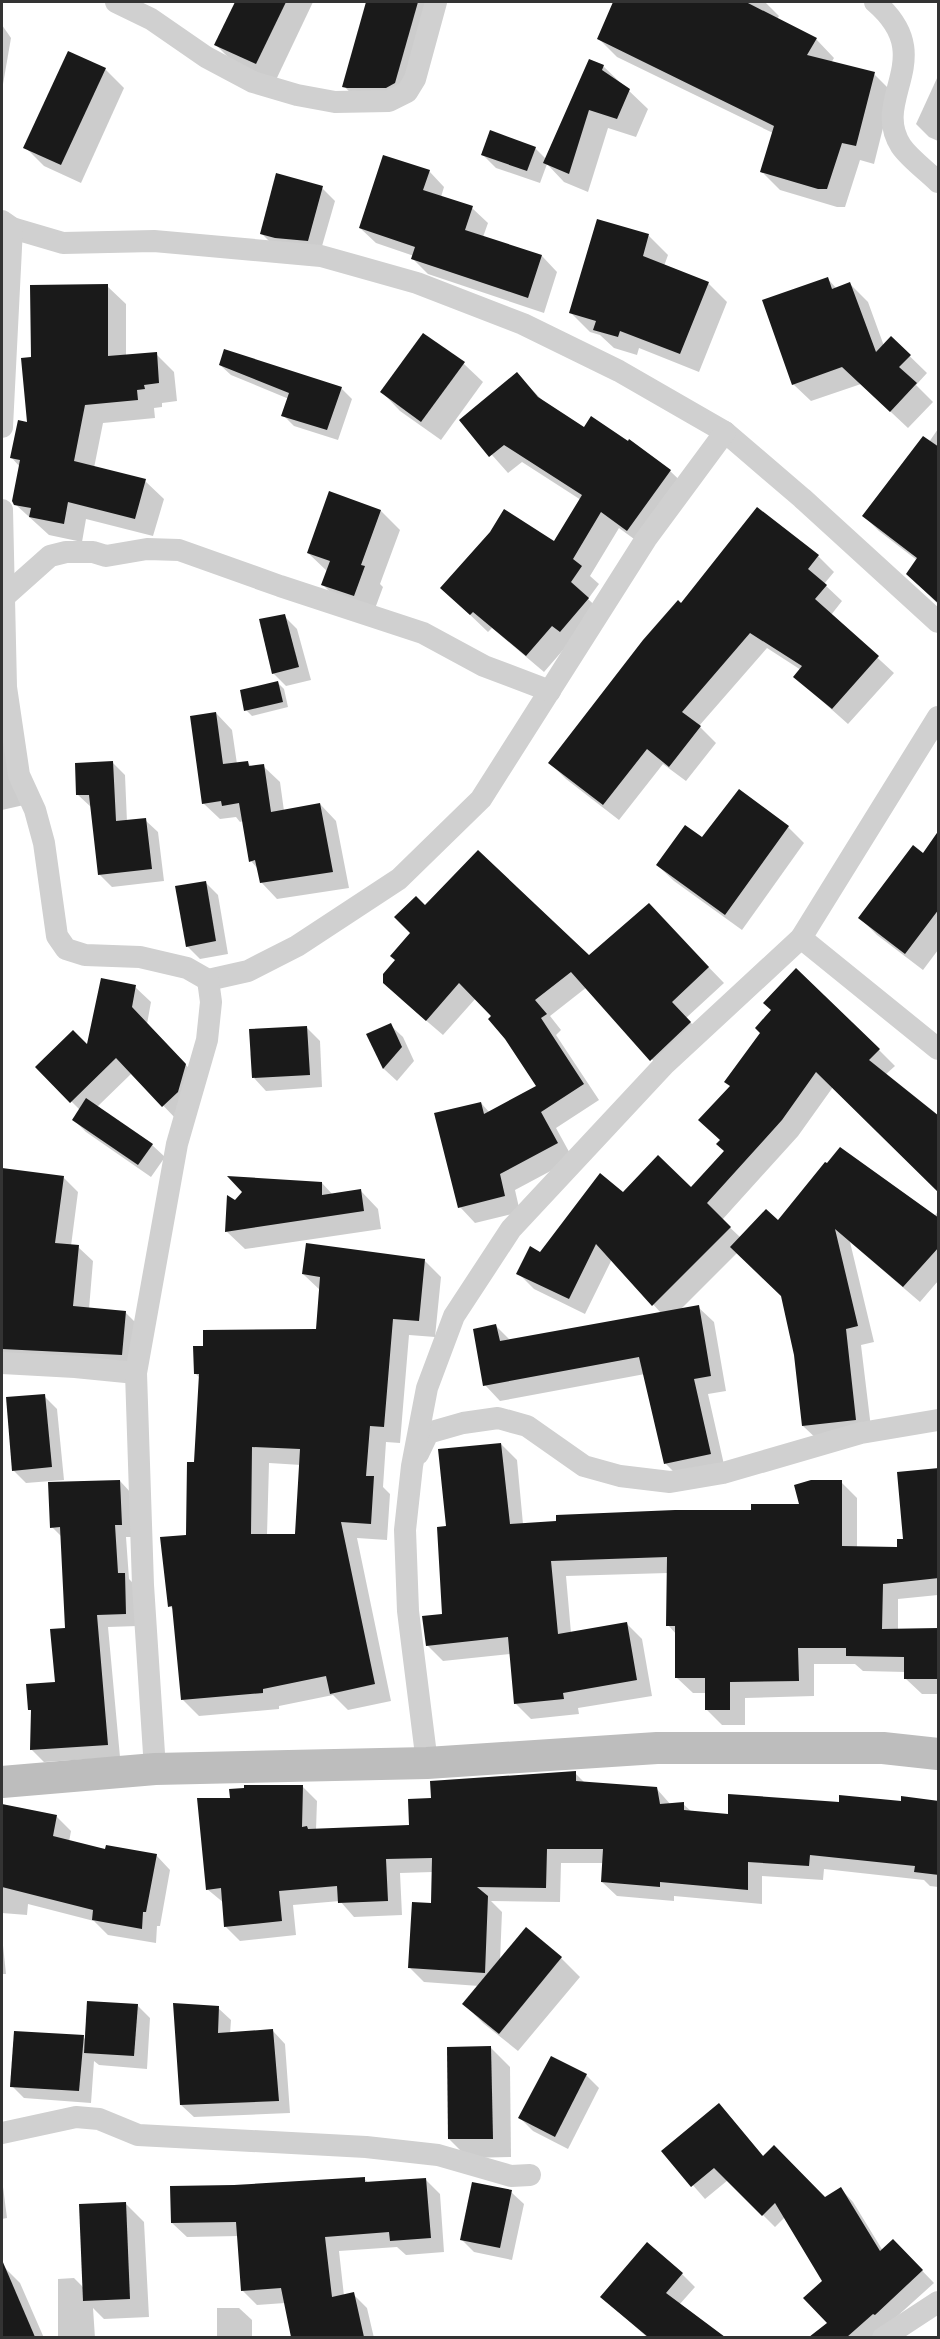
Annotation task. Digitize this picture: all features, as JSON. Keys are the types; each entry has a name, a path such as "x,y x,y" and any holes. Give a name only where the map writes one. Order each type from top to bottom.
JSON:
{"street":[{"path":"116,2 151,19 206,57 253,82 297,95 335,102 360,102 389,101 407,92 415,79 436,2"},
{"path":"875,2 890,14 900,31 905,50 903,75 893,110 894,130 902,147 939,182"},
{"path":"2,427 7,225 63,243 154,241 321,256 417,283 534,329 619,371 725,432 939,622"},
{"path":"2,510 6,687 19,775 35,810 44,843 57,936 66,949 85,955 140,957 187,968 208,980 248,971 297,946 399,879 482,799 646,538 725,432"},
{"path":"4,597 50,556 66,552 93,552 106,556 147,549 179,550 423,633 484,666 550,691"},
{"path":"427,1762 408,1599 405,1530 412,1466 427,1388 454,1316 511,1229 664,1065 801,938 939,717"},
{"path":"801,938 939,1049"},
{"path":"155,1769 143,1585 136,1373 177,1144 207,1040 211,1002 208,980"},
{"path":"2,1363 136,1373"},
{"path":"412,1466 428,1433 463,1423 498,1418 527,1426 584,1466 620,1476 670,1482 723,1473 861,1433 939,1420"},
{"path":"2,1782 155,1769 427,1762 657,1748 883,1748 939,1754"},
{"path":"2,2133 76,2117 99,2119 138,2135 366,2147 438,2155 511,2176 530,2175"},
{"path":"883,2337 939,2302"}],"building":[{"path":"235,2 286,2 256,64 214,45"},
{"path":"366,2 418,2 395,83 386,88 342,87"},
{"path":"613,2 746,2 817,38 807,55 875,72 856,146 842,143 827,189 818,189 760,172 774,126 597,39"},
{"path":"68,51 106,68 61,165 23,148"},
{"path":"589,59 604,65 602,70 630,89 617,119 589,110 569,174 543,163"},
{"path":"490,130 536,147 527,171 481,155"},
{"path":"383,155 430,170 423,190 473,206 465,230 542,255 528,298 411,259 415,247 359,228"},
{"path":"276,173 323,186 308,241 260,234"},
{"path":"597,219 649,234 643,256 709,282 680,354 620,331 618,337 593,330 596,321 569,313"},
{"path":"828,277 832,289 850,282 876,352 891,336 911,355 899,367 917,383 890,412 842,367 792,385 762,300"},
{"path":"108,284 108,356 157,352 159,383 144,385 145,389 137,390 138,400 85,405 74,461 146,479 135,519 68,502 64,524 29,517 31,508 14,505 12,501 20,460 10,458 18,420 27,422 21,358 31,357 30,285"},
{"path":"423,333 465,362 421,422 380,392"},
{"path":"224,349 342,387 327,430 281,416 289,393 219,365"},
{"path":"517,372 538,397 584,427 591,416 628,441 629,439 671,470 627,531 601,512 573,559 582,566 571,582 589,598 560,632 552,626 526,656 473,612 470,615 440,588 490,532 504,509 554,541 582,495 504,445 489,457 459,420"},
{"path":"923,436 939,447 939,604 906,574 917,558 862,516"},
{"path":"329,491 381,510 361,565 365,566 354,596 321,585 330,561 307,553"},
{"path":"757,507 819,555 808,569 827,585 815,599 879,656 832,709 793,677 802,666 750,633 682,712 701,726 669,767 647,749 603,805 548,763 643,640 678,600 681,603"},
{"path":"285,614 299,667 272,674 259,619"},
{"path":"278,681 283,702 244,711 240,690"},
{"path":"216,712 223,764 248,761 249,766 264,764 271,812 320,803 333,872 260,883 255,860 249,862 239,803 222,806 221,801 202,804 190,716"},
{"path":"113,761 116,821 146,818 152,869 98,875 89,795 76,795 75,763"},
{"path":"739,789 789,826 725,915 656,865 685,825 702,837"},
{"path":"939,830 939,909 905,954 858,918 913,845 923,853"},
{"path":"478,850 589,955 649,903 709,967 672,1002 691,1022 650,1061 571,972 535,1000 547,1014 541,1018 584,1084 541,1112 558,1143 500,1174 505,1196 458,1208 434,1113 481,1102 484,1114 536,1086 505,1039 488,1019 491,1016 459,983 426,1021 383,983 383,974 395,960 390,956 410,933 394,917 416,896 425,905"},
{"path":"206,881 216,941 186,947 175,886"},
{"path":"796,968 880,1049 869,1060 939,1116 939,1193 816,1072 782,1120 707,1203 731,1227 652,1306 596,1244 569,1299 516,1274 530,1246 540,1252 600,1173 623,1192 658,1155 691,1187 724,1151 716,1144 720,1140 698,1120 730,1086 724,1082 760,1033 755,1028 771,1010 763,1003"},
{"path":"101,978 136,985 132,1007 186,1064 178,1092 162,1107 116,1058 70,1103 35,1067 73,1030 87,1044"},
{"path":"391,1023 402,1047 383,1069 366,1034"},
{"path":"307,1026 310,1075 252,1078 249,1029"},
{"path":"86,1098 153,1144 138,1165 72,1120"},
{"path":"840,1147 939,1218 939,1247 903,1287 835,1229 858,1326 846,1329 856,1420 802,1426 794,1355 781,1296 730,1247 766,1209 778,1220"},
{"path":"2,1168 64,1176 55,1243 79,1245 73,1306 126,1311 122,1355 2,1349"},
{"path":"227,1176 322,1182 322,1195 361,1189 364,1211 225,1232 227,1195 235,1200 242,1192"},
{"path":"306,1243 425,1259 419,1321 393,1319 384,1427 370,1426 366,1476 374,1476 371,1524 341,1522 375,1684 330,1694 326,1676 263,1689 263,1693 181,1700 172,1606 168,1607 160,1537 186,1535 187,1462 194,1462 199,1374 194,1374 193,1346 203,1346 203,1330 316,1329 320,1277 302,1274","holes":["252,1447 300,1449 295,1534 251,1534"]},
{"path":"699,1305 711,1376 694,1379 711,1454 664,1464 639,1357 483,1386 473,1329 496,1324 500,1341"},
{"path":"45,1394 52,1467 12,1471 6,1397"},
{"path":"501,1443 510,1524 556,1521 556,1515 675,1510 751,1510 751,1504 799,1504 794,1485 811,1480 842,1480 842,1546 897,1547 897,1539 903,1539 897,1472 939,1468 939,1578 883,1584 882,1629 939,1628 939,1679 904,1679 904,1657 846,1656 846,1648 798,1648 799,1681 730,1682 730,1710 705,1710 705,1678 675,1678 675,1626 666,1626 667,1557 551,1561 558,1634 627,1622 637,1680 563,1693 564,1699 514,1704 508,1637 426,1646 422,1616 442,1614 437,1527 446,1526 438,1449"},
{"path":"120,1480 122,1525 115,1525 118,1573 125,1573 126,1614 97,1615 108,1745 30,1750 31,1710 28,1710 26,1684 55,1682 50,1629 65,1628 60,1527 50,1528 48,1482"},
{"path":"576,1771 576,1781 657,1787 660,1804 684,1802 684,1810 728,1814 728,1794 839,1802 839,1795 901,1801 901,1796 939,1801 939,1875 914,1872 915,1866 810,1855 809,1866 748,1862 748,1890 660,1882 660,1887 601,1882 603,1849 547,1849 546,1888 477,1887 488,1896 485,1973 408,1968 412,1902 431,1903 432,1858 386,1859 388,1901 338,1903 337,1886 279,1891 282,1921 224,1927 221,1888 206,1890 197,1798 230,1798 229,1789 244,1788 244,1785 303,1785 302,1827 307,1826 308,1829 409,1825 408,1799 431,1798 430,1781"},
{"path":"2,1804 57,1815 53,1836 105,1849 106,1845 157,1854 146,1912 143,1912 142,1929 92,1920 93,1910 2,1887"},
{"path":"526,1927 562,1957 499,2034 462,2004"},
{"path":"87,2001 138,2004 134,2056 84,2053"},
{"path":"173,2003 219,2006 218,2033 273,2029 279,2101 180,2105"},
{"path":"14,2031 84,2035 79,2091 10,2087"},
{"path":"491,2046 493,2139 448,2139 447,2047"},
{"path":"551,2056 587,2074 555,2137 518,2118"},
{"path":"719,2103 763,2156 774,2145 825,2197 841,2187 880,2251 893,2239 923,2270 875,2315 873,2314 847,2337 809,2337 827,2323 803,2298 822,2281 775,2203 762,2216 714,2168 691,2187 661,2151"},
{"path":"365,2177 365,2182 426,2178 431,2238 390,2241 389,2232 325,2237 332,2297 354,2292 364,2337 291,2337 281,2288 241,2291 236,2222 171,2223 170,2186 234,2185"},
{"path":"472,2182 512,2190 500,2248 460,2240"},
{"path":"126,2202 130,2299 83,2301 79,2204"},
{"path":"647,2242 683,2273 666,2293 725,2337 648,2337 600,2297"},
{"path":"2,2260 35,2337 2,2337"}]}
